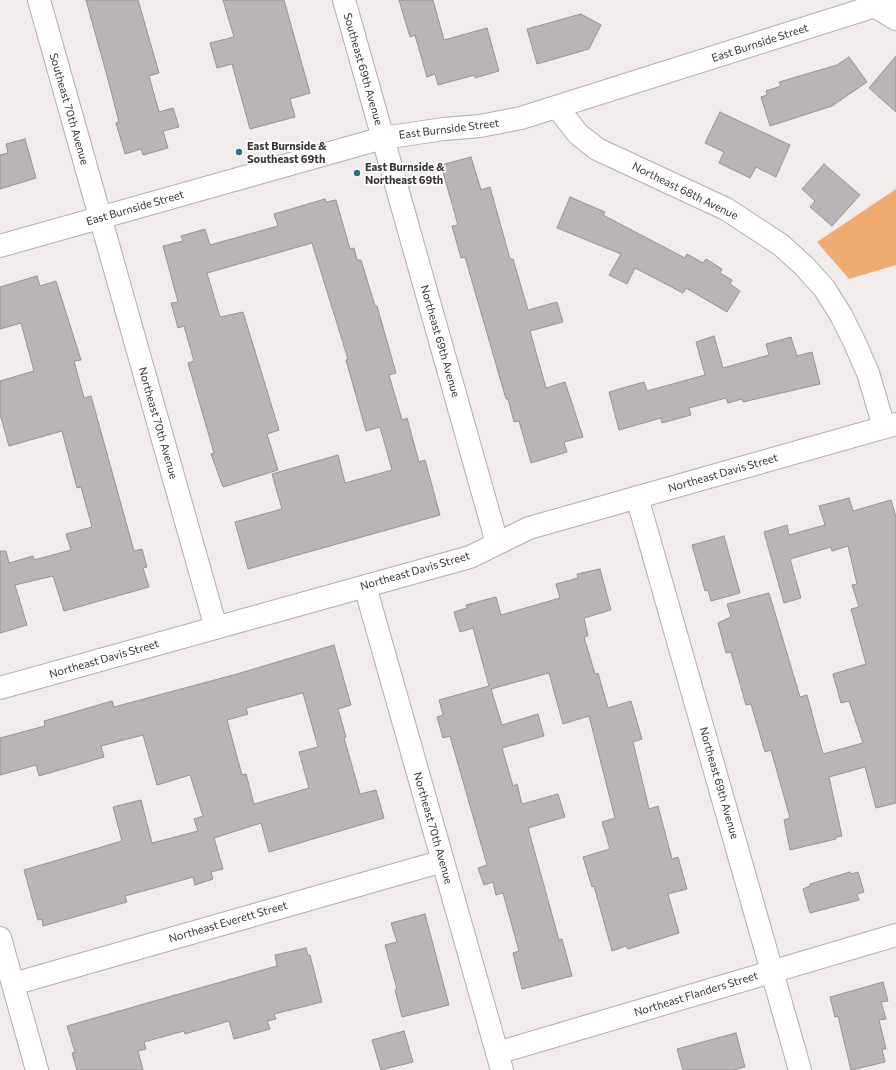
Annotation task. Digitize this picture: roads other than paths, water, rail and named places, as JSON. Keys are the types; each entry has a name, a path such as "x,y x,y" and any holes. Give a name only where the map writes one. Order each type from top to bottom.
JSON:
{"street":[{"name":"Southeast 70th Avenue","path":"39,0 100,218"},
{"name":"Southeast 69th Avenue","path":"344,0 383,138"},
{"name":"East Burnside Street","path":"0,246 383,138 502,122 557,107 875,2"},
{"path":"875,2 896,19"},
{"name":"Northeast 68th Avenue","path":"557,107 578,134 597,149 726,208 781,245 804,266 824,288 854,341 890,425"},
{"name":"Northeast 69th Avenue","path":"383,138 497,543"},
{"name":"Northeast 70th Avenue","path":"100,218 216,628"},
{"name":"Northeast Davis Street","path":"0,688 470,557 529,528 890,425"},
{"name":"Northeast 69th Avenue","path":"637,497 800,1070"},
{"name":"Northeast 70th Avenue","path":"365,586 499,1062"},
{"name":"Northeast Everett Street","path":"13,984 443,861"},
{"name":"Northeast Flanders Street","path":"499,1062 772,971 896,935"},
{"path":"0,938 37,1070"}],"place":[{"name":"East Burnside & Southeast 69th","path":"239,152"},
{"name":"East Burnside & Northeast 69th","path":"357,173"}]}
